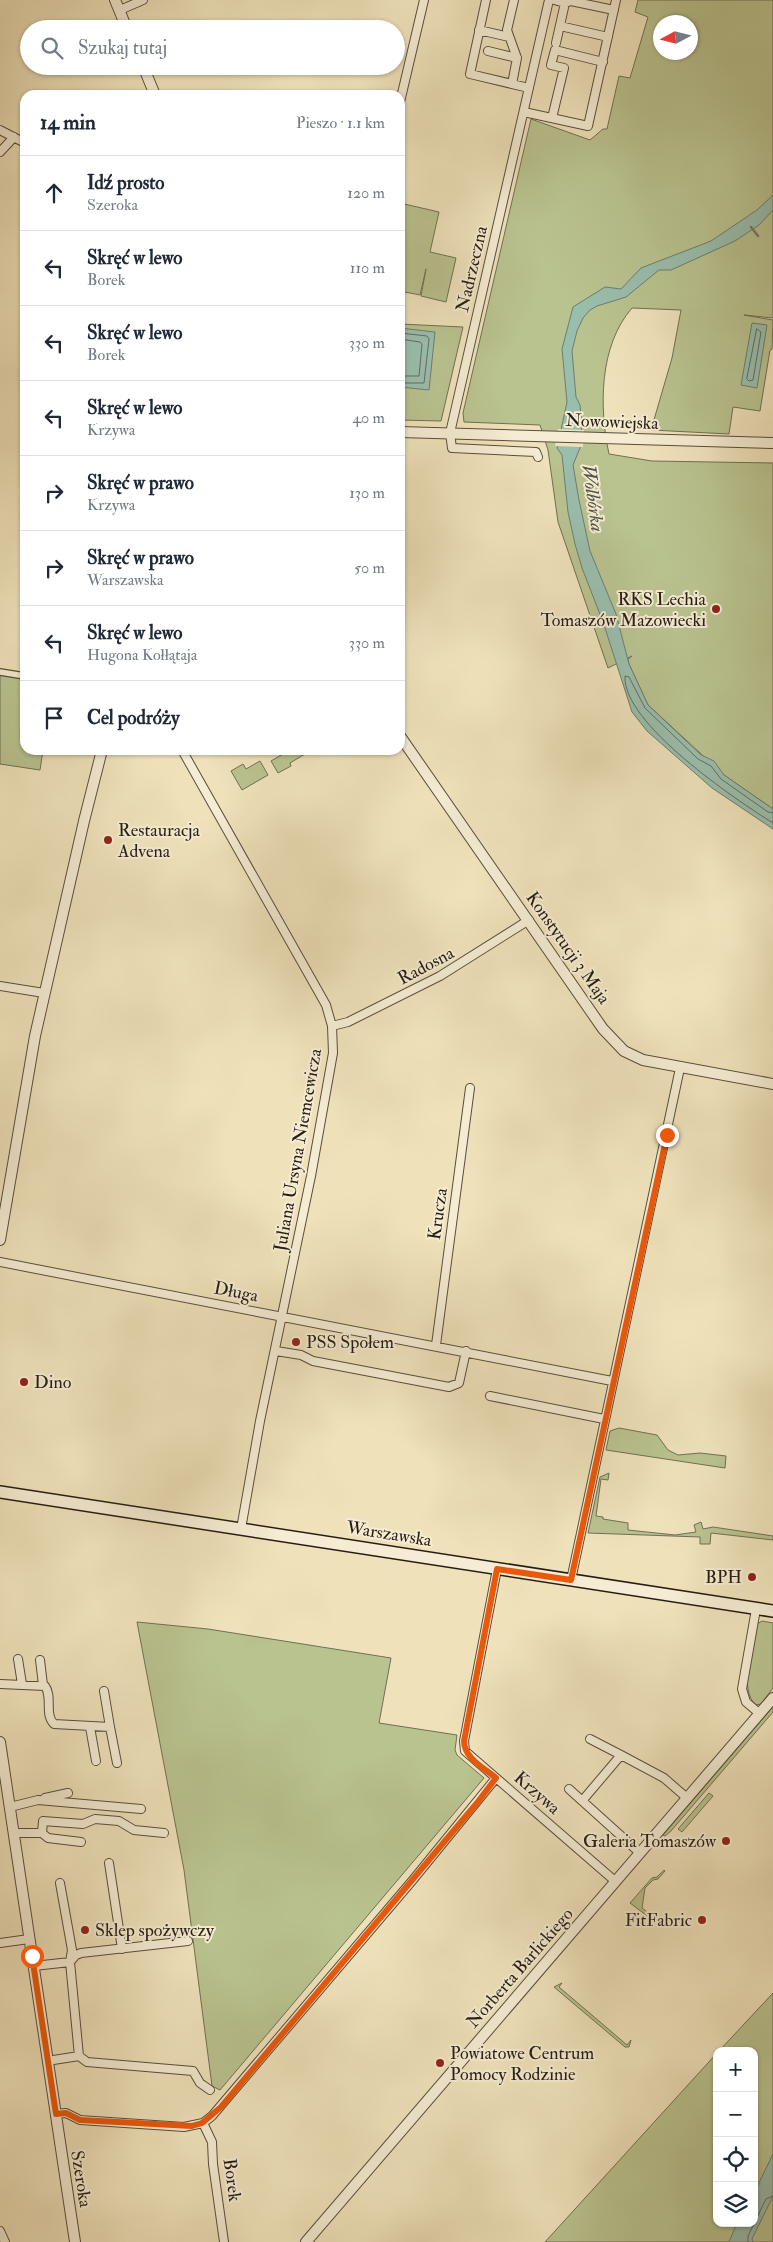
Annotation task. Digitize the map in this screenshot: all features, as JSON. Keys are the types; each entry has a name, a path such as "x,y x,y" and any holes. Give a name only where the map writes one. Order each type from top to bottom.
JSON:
{"main road":[{"name":"Warszawska","path":"0,1492 773,1612"}],"street":[{"path":"124,20 118,5 143,0"},
{"path":"403,90 424,0"},
{"path":"486,0 470,74 529,88"},
{"path":"512,84 517,58 507,30 514,0"},
{"name":"Nadrzeczna","path":"450,433 549,0"},
{"path":"554,0 570,1 614,10"},
{"path":"524,112 588,126 616,0"},
{"path":"556,43 565,2"},
{"path":"560,26 608,37"},
{"path":"479,30 509,37"},
{"path":"552,118 564,68 551,65 555,50 603,62"},
{"path":"488,51 517,58"},
{"path":"537,52 553,56"},
{"path":"147,75 154,90"},
{"path":"0,130 20,140"},
{"path":"0,152 14,137"},
{"name":"Nowowiejska","path":"405,432 773,443"},
{"path":"450,433 452,448 536,452 538,457"},
{"path":"0,672 20,675"},
{"name":"Konstytucji 3 Maja","path":"405,743 617,1044 643,1060 773,1084"},
{"path":"0,1240 44,993 101,755"},
{"name":"Juliana Ursyna Niemcewicza","path":"185,755 326,1005 332,1026 333,1053 283,1316 260,1421 241,1529"},
{"name":"Radosna","path":"332,1026 348,1022 440,976 529,920"},
{"path":"0,986 44,993"},
{"path":"571,1580 680,1068"},
{"name":"Krucza","path":"436,1345 470,1088"},
{"name":"Długa","path":"0,1262 436,1345 612,1381"},
{"path":"276,1351 301,1356 313,1361 450,1387 459,1383 466,1351"},
{"path":"490,1396 604,1419"},
{"name":"Krzywa","path":"497,1569 464,1741 465,1751 615,1881"},
{"path":"756,1609 742,1689 746,1702 760,1714"},
{"path":"18,1659 22,1684"},
{"path":"40,1660 43,1685"},
{"path":"0,1684 43,1685 48,1688 49,1716 54,1724 110,1727"},
{"path":"104,1691 117,1763"},
{"name":"Norberta Barlickiego","path":"306,2242 773,1698"},
{"path":"90,1727 96,1761"},
{"path":"590,1739 664,1778 687,1798"},
{"name":"Szeroka","path":"0,1742 75,2242"},
{"path":"582,1801 621,1755"},
{"path":"56,2114 66,2113 80,2120 184,2127 202,2123 212,2116 460,1824 496,1778"},
{"path":"569,1789 640,1853"},
{"path":"10,1807 68,1793"},
{"path":"38,1800 141,1809"},
{"path":"42,1833 43,1821 83,1824 95,1819 119,1821 134,1830 164,1833"},
{"path":"13,1833 42,1833 48,1838 81,1842"},
{"path":"109,1863 122,1949"},
{"path":"60,1883 72,1950 70,1962 79,2056"},
{"path":"0,1943 30,1939"},
{"path":"34,1966 70,1962 81,1952 122,1949 188,1940"},
{"path":"47,2061 79,2056 87,2062 192,2071 200,2083 210,2090"},
{"name":"Borek","path":"202,2123 212,2142 224,2242"},
{"path":"0,2231 5,2242"}],"green space":[{"path":"638,0 773,0 773,318 744,315 773,320 772,349 770,350 760,411 733,407 729,434 651,430 672,358 681,310 632,308 621,323 613,340 604,378 603,397 609,454 652,461 773,463 773,809 724,775 648,705 629,664 628,659 632,656 608,668 558,522 548,450 540,425 464,422 463,413 531,119 590,140 603,129 607,129 619,76 630,78 648,17 635,12"},
{"path":"405,204 439,212 430,252 456,258 446,302 421,296 426,269 420,295 405,292"},
{"path":"405,324 463,327 441,421 405,420"},
{"path":"0,675 20,678 20,755 42,755 40,770 0,764"},
{"path":"281,755 303,755 290,763 291,766 278,773 271,761"},
{"path":"260,761 268,775 242,790 231,771 243,764 246,769"},
{"path":"619,1428 657,1435 668,1450 678,1455 700,1453 726,1456 725,1468 606,1450 610,1431"},
{"path":"609,1473 608,1480 601,1479 596,1516 628,1523 628,1530 675,1535 696,1532 694,1525 701,1522 703,1529 713,1527 773,1536 773,1540 711,1533 710,1544 700,1544 700,1537 588,1533 600,1477"},
{"path":"762,1621 773,1623 773,1688 761,1704 756,1705 748,1689 747,1678 757,1624"},
{"path":"137,1622 208,1629 391,1658 379,1723 457,1735 455,1750 457,1755 484,1778 220,2090 212,2086 184,1870"},
{"path":"773,1707 773,1712 671,1831 665,1836 663,1835"},
{"path":"709,1793 713,1796 682,1832 678,1829"},
{"path":"664,1870 658,1879 653,1880 645,1888 642,1908 659,1921 664,1921 662,1927 630,1903 652,1878 657,1877"},
{"path":"562,1983 559,1987 627,2045 631,2040 629,2047 625,2047 554,1987"},
{"path":"773,1993 773,2242 545,2242 713,2057 713,2227 758,2227 758,2047 723,2047"}],"water":[{"path":"773,195 773,210 759,225 735,241 671,270 659,270 626,297 590,310 583,318 577,331 572,351 576,397 580,405 582,425 580,448 573,465 579,500 590,551 616,614 629,664 648,705 701,755 714,761 724,775 773,809 773,829 712,788 647,731 632,712 575,544 568,512 562,455 557,448 567,402 562,349 573,307 605,287 621,289 641,268 711,241 757,210"},
{"path":"752,323 767,325 757,388 741,385"},
{"path":"405,329 435,332 429,390 405,388"},
{"path":"773,2154 773,2196 758,2227 758,2185"},
{"path":"735,2227 758,2227 752,2239 753,2242 729,2242"}],"pier":[{"path":"558,429 584,430 583,447 555,446"}],"waterway":[{"path":"751,227 758,236"}],"place":[{"name":"RKS Lechia Tomaszów Mazowiecki","path":"716,609"},
{"name":"Restauracja Advena","path":"108,840"},
{"name":"PSS Społem","path":"296,1342"},
{"name":"Dino","path":"24,1382"},
{"name":"BPH","path":"752,1577"},
{"name":"Galeria Tomaszów","path":"726,1841"},
{"name":"FitFabric","path":"702,1920"},
{"name":"Sklep spożywczy","path":"85,1930"},
{"name":"Powiatowe Centrum Pomocy Rodzinie","path":"440,2063"}],"route":[{"path":"32,1956 56,2114 66,2113 80,2120 184,2127 202,2123 221,2107 477,1803 496,1778 470,1757 465,1751 464,1741 497,1569 571,1580 612,1381 667,1135"}],"water label":[{"name":"Wolbórka","path":"593,498"}]}
